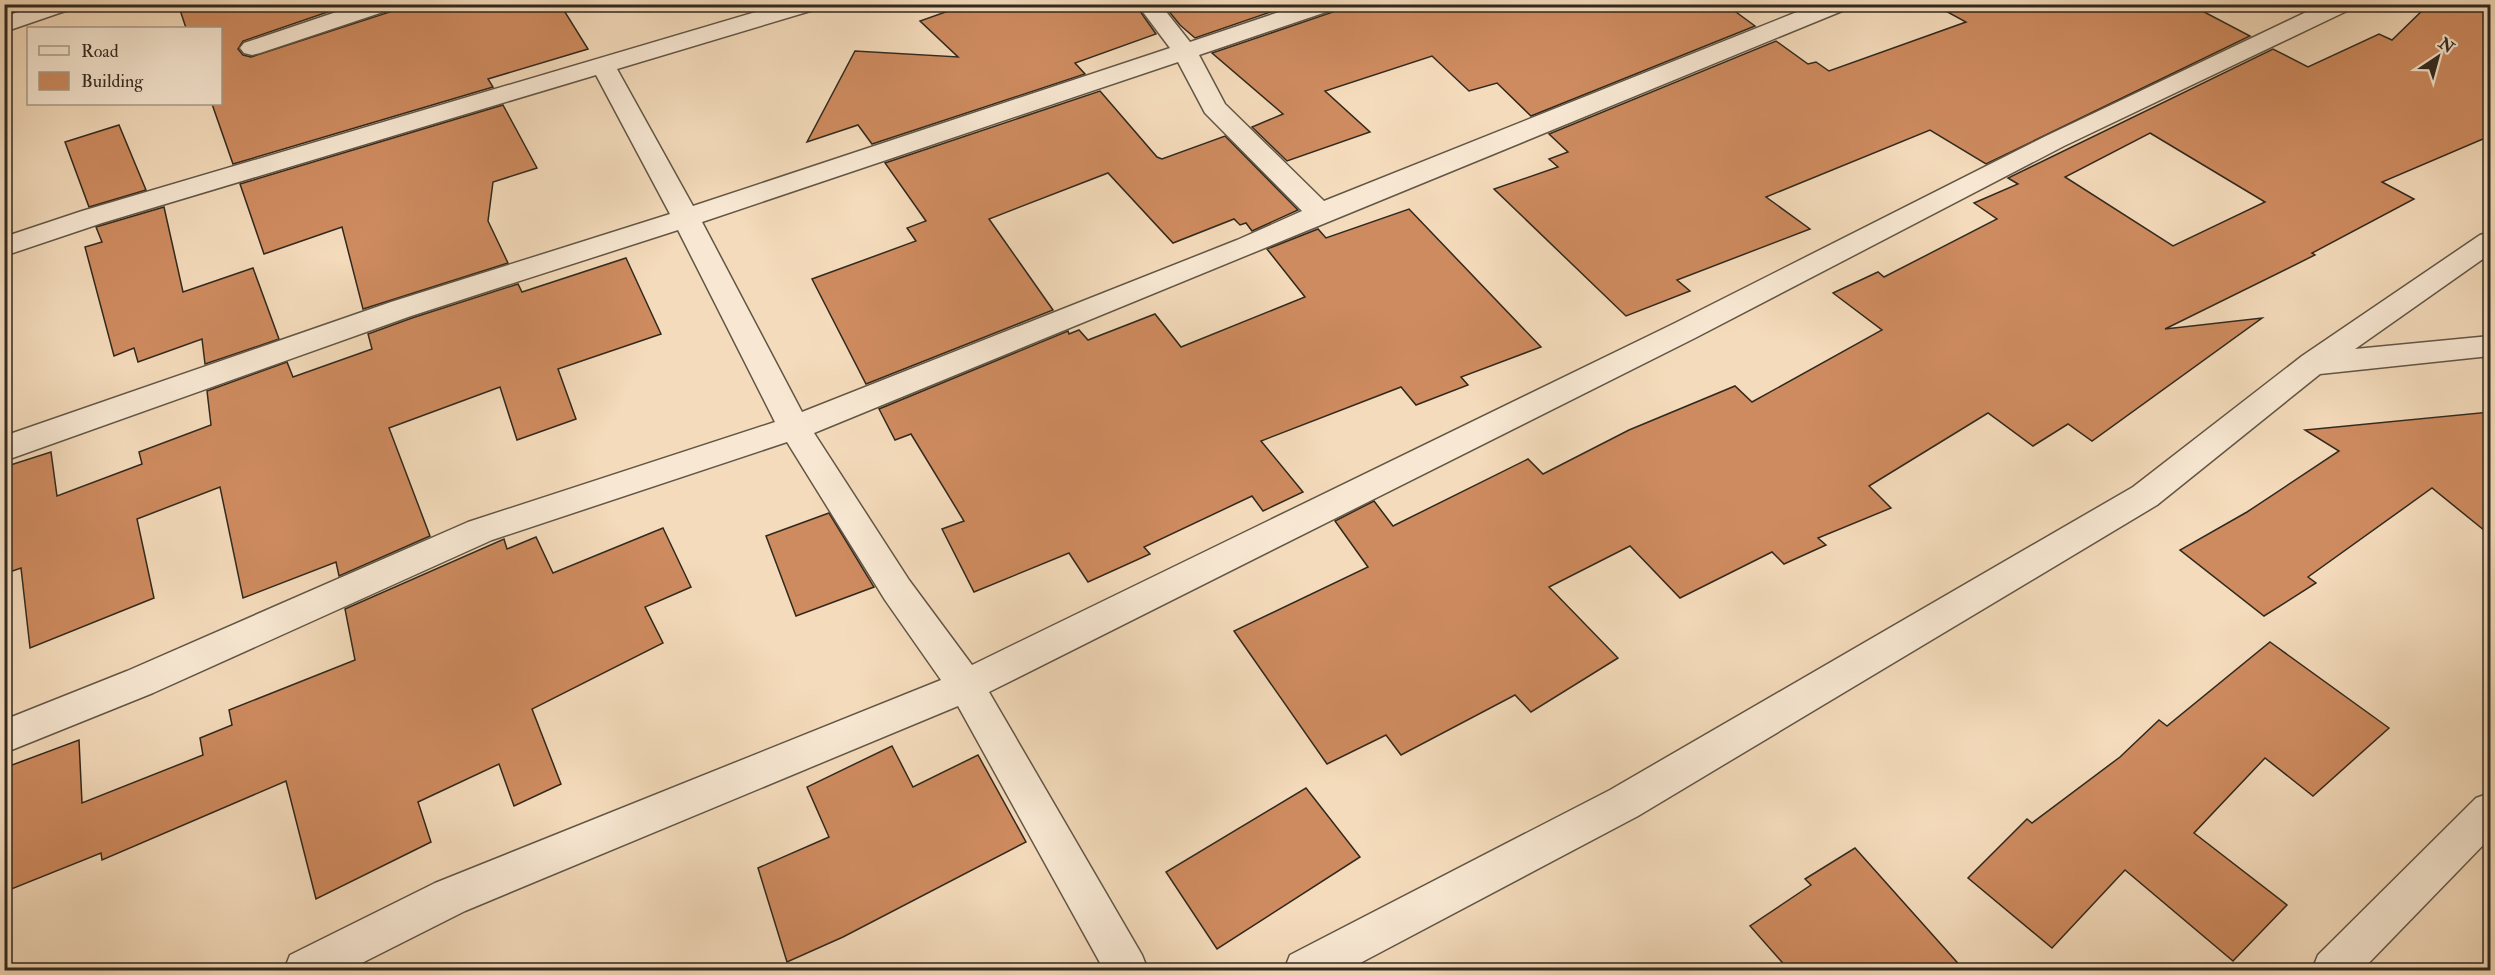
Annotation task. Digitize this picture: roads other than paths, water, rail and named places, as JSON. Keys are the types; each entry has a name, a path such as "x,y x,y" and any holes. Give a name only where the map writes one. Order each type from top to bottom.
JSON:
{"street":[{"path":"4,25 63,4"},
{"path":"252,48 384,4"},
{"path":"4,247 92,217 809,4"},
{"path":"1148,4 1185,52 1214,108 1320,213"},
{"path":"4,449 401,309 686,218 1327,4"},
{"path":"4,737 140,682 480,531 794,428 1839,4"},
{"path":"305,970 450,897 966,686 1684,331 2055,141 2343,4"},
{"path":"603,65 686,218 794,428 897,590 966,686 1127,970"},
{"path":"1305,970 1624,803 2145,496 2313,364 2490,241"},
{"path":"2313,364 2490,346"},
{"path":"2333,970 2490,811"}]}
